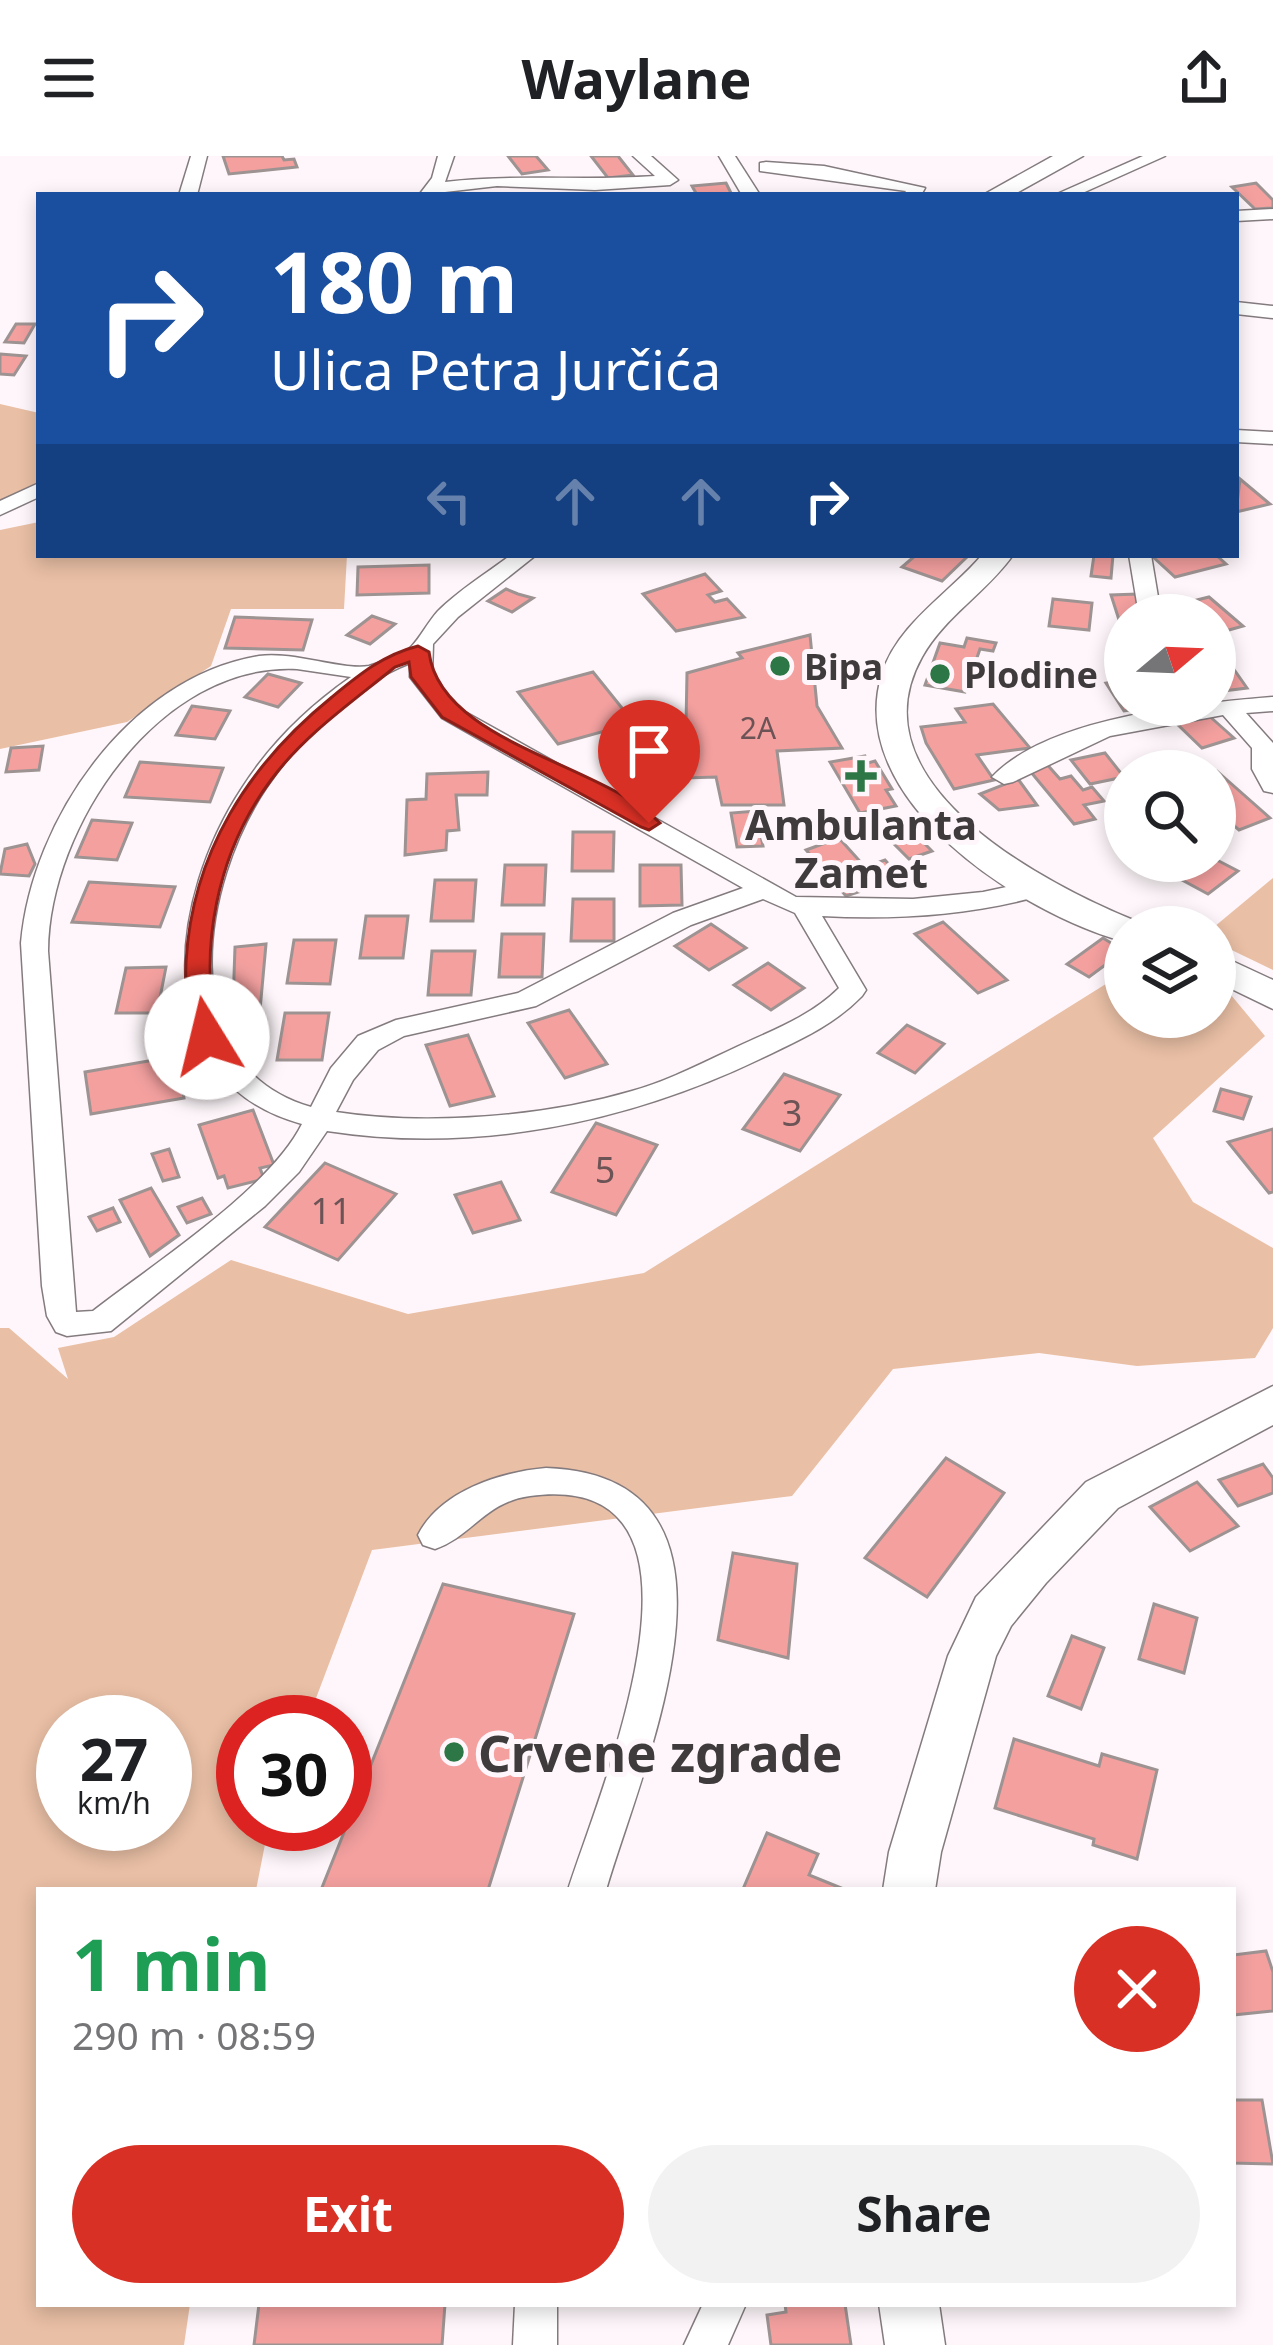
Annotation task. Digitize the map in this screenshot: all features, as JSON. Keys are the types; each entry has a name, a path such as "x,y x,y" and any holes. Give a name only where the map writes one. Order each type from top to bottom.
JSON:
{"main road":[{"path":"1001,192 1070,156"},
{"path":"995,558 916,643 899,670 892,720 898,746 932,806 963,839 1034,889 1104,921"},
{"path":"1236,976 1273,996"},
{"path":"909,1887 915,1852 972,1656 993,1612 1029,1568 1102,1495 1273,1404"},
{"path":"909,2307 915,2345"}],"street":[{"path":"189,192 199,156"},
{"path":"431,192 446,156"},
{"path":"431,192 497,181 575,185 670,180 641,156"},
{"path":"1066,192 1070,156"},
{"path":"1071,192 1157,156"},
{"path":"729,159 871,179 917,188 914,192"},
{"path":"729,159 749,192"},
{"path":"564,161 575,185"},
{"path":"749,192 761,161"},
{"path":"1239,216 1273,214"},
{"path":"1239,308 1273,312"},
{"path":"1239,436 1273,438"},
{"path":"0,509 36,491"},
{"path":"521,558 450,612 418,652 371,673 302,732 259,779 223,846 200,916 196,997 207,1037 234,1073 268,1101 317,1117 389,1128 463,1130 650,1096 798,1029 832,1009 853,989 804,907"},
{"path":"1140,558 1146,594"},
{"path":"418,652 421,677 450,712 764,890 804,907 993,899 1034,889"},
{"path":"371,673 268,662 214,677 149,718 130,737 65,837 51,867 35,936 61,1319 86,1327 113,1312 255,1198 299,1152 340,1075 368,1043 396,1029 526,1000 682,920 764,890"},
{"path":"1236,706 1273,704"},
{"path":"1236,716 1264,747 1264,769 1273,786"},
{"path":"1004,777 1110,726"},
{"path":"435,1535 458,1508 499,1488 555,1480 589,1484 635,1510 653,1551 663,1599 660,1644 588,1887"},
{"path":"535,2345 536,2307"},
{"path":"706,2345 724,2307"}],"shaded area":[{"path":"0,404 36,412 36,486 0,503"},
{"path":"36,523 36,558 347,558 344,609 231,609 211,666 127,722 0,749 0,530"},
{"path":"1273,878 1273,970 1236,952 1236,909"},
{"path":"1104,985 1104,1038 1236,1038 1236,1001 1265,1036 1153,1138 1193,1202 1273,1248 1273,1328 1255,1358 1137,1366 1039,1353 893,1369 792,1496 372,1550 317,1695 216,1695 216,1851 264,1851 257,1887 36,1887 36,2307 190,2307 184,2345 0,2345 0,1328 9,1328 68,1379 58,1348 114,1337 231,1260 408,1314 644,1273"}],"building":[{"path":"223,156 282,156 294,159 297,167 229,174"},
{"path":"508,156 536,156 548,170 522,174"},
{"path":"591,156 618,156 633,175 608,178"},
{"path":"726,183 730,192 695,192 692,186"},
{"path":"1256,183 1273,200 1273,208 1255,209 1232,187"},
{"path":"16,324 35,324 24,343 5,342"},
{"path":"0,354 26,356 14,375 0,374"},
{"path":"1240,479 1270,504 1239,511"},
{"path":"912,558 966,558 942,581 902,567"},
{"path":"1094,558 1113,558 1111,578 1091,576"},
{"path":"1154,558 1219,558 1226,564 1175,577"},
{"path":"429,565 429,593 357,595 358,567"},
{"path":"705,574 721,591 708,595 715,602 727,599 744,617 676,631 643,594"},
{"path":"506,589 533,598 512,612 488,601"},
{"path":"1053,599 1092,603 1089,630 1049,626"},
{"path":"372,616 395,624 370,644 347,635"},
{"path":"235,617 312,620 303,650 225,648"},
{"path":"810,635 817,706 842,748 777,751 784,805 722,805 716,777 685,778 687,673 742,658 738,653"},
{"path":"967,638 996,643 993,651 980,649 965,692 925,685 940,643 964,647"},
{"path":"593,672 634,723 558,744 518,692"},
{"path":"1236,672 1247,688 1236,689"},
{"path":"268,674 301,683 278,707 245,697"},
{"path":"993,704 1030,748 977,755 994,780 954,789 921,727 965,722 956,709"},
{"path":"192,706 230,711 215,739 176,735"},
{"path":"1179,726 1220,726 1234,738 1202,748"},
{"path":"43,746 39,770 6,772 11,748"},
{"path":"1104,753 1104,781 1090,784 1071,760"},
{"name":"Ambulanta Zamet","path":"865,756 868,763 875,761 896,806 860,813 830,762"},
{"path":"1044,761 1060,779 1071,776 1083,790 1092,787 1104,801 1084,805 1095,819 1074,824 1025,765"},
{"path":"140,762 223,768 210,802 125,797"},
{"path":"488,772 487,795 456,795 459,830 447,831 446,850 405,855 407,800 426,799 427,774"},
{"path":"1018,779 1037,805 999,810 980,794"},
{"path":"1236,788 1270,818 1236,827"},
{"path":"756,811 763,846 737,847 731,813"},
{"path":"92,820 132,823 117,860 76,857"},
{"path":"902,821 932,851 909,859 879,829"},
{"path":"573,832 614,832 613,871 572,871"},
{"path":"839,838 865,867 885,860 901,878 846,896 806,850"},
{"path":"27,844 35,864 29,876 0,874 5,849"},
{"path":"505,865 546,865 544,905 502,905"},
{"path":"640,865 681,865 682,905 640,906"},
{"path":"435,880 476,880 473,921 431,921"},
{"path":"89,882 175,887 160,927 72,922"},
{"path":"1186,882 1224,882 1208,894"},
{"path":"573,899 614,899 614,941 571,941"},
{"path":"366,916 408,916 403,958 360,958"},
{"path":"943,922 1007,980 978,993 915,934"},
{"path":"711,924 746,948 709,970 675,946"},
{"path":"502,934 544,934 542,977 499,977"},
{"path":"1104,939 1104,966 1089,977 1067,964"},
{"path":"294,940 336,940 330,984 287,983"},
{"path":"266,944 258,1032 232,1033 235,947"},
{"path":"432,951 475,951 471,995 428,995"},
{"path":"768,963 804,988 771,1010 734,985"},
{"path":"166,967 157,1013 116,1013 126,968"},
{"path":"569,1010 607,1064 565,1078 528,1023"},
{"path":"285,1013 329,1013 322,1060 277,1060"},
{"path":"907,1025 944,1044 915,1073 878,1053"},
{"path":"468,1035 494,1096 450,1106 426,1045"},
{"path":"177,1056 184,1098 91,1114 85,1072"},
{"path":"784,1074 840,1095 800,1151 743,1129"},
{"path":"1221,1089 1251,1097 1243,1119 1214,1111"},
{"path":"253,1110 274,1165 260,1168 264,1179 228,1188 224,1176 218,1178 199,1125"},
{"path":"596,1123 657,1145 616,1215 552,1192"},
{"path":"1273,1129 1273,1192 1269,1193 1228,1142"},
{"path":"169,1149 179,1177 163,1181 152,1154"},
{"path":"325,1163 396,1194 338,1260 265,1227"},
{"path":"501,1182 520,1220 473,1233 455,1195"},
{"path":"151,1188 179,1235 150,1256 120,1200"},
{"path":"202,1198 211,1214 187,1223 178,1207"},
{"path":"113,1208 120,1222 97,1231 89,1217"},
{"path":"946,1458 1004,1493 927,1597 865,1558"},
{"path":"1263,1464 1273,1478 1273,1493 1238,1506 1219,1480"},
{"path":"1197,1482 1238,1526 1190,1551 1150,1507"},
{"path":"733,1553 797,1564 788,1658 718,1640"},
{"name":"Crvene zgrade","path":"443,1584 574,1614 489,1887 322,1887 337,1851 372,1851 372,1762"},
{"path":"1154,1604 1197,1618 1184,1673 1139,1659"},
{"path":"1072,1636 1104,1648 1081,1709 1048,1696"},
{"path":"1014,1739 1099,1766 1102,1754 1157,1770 1137,1859 1093,1845 1094,1839 995,1808"},
{"path":"767,1833 818,1854 809,1875 839,1887 744,1887"},
{"path":"1266,1951 1273,1972 1273,2011 1236,2015 1236,1955"},
{"path":"1236,2100 1262,2100 1273,2164 1236,2163"},
{"path":"259,2307 445,2307 442,2345 254,2345"},
{"path":"785,2307 845,2307 851,2345 771,2345 767,2315 786,2312"}],"place":[{"name":"Bipa","path":"780,666"},
{"name":"Plodine","path":"940,674"},
{"name":"Ambulanta Zamet","path":"861,776"},
{"name":"Crvene zgrade","path":"454,1752"}],"route":[{"path":"207,1037 196,997 200,916 223,846 259,779 302,732 387,663 418,652 421,677 450,712 649,823"}]}
